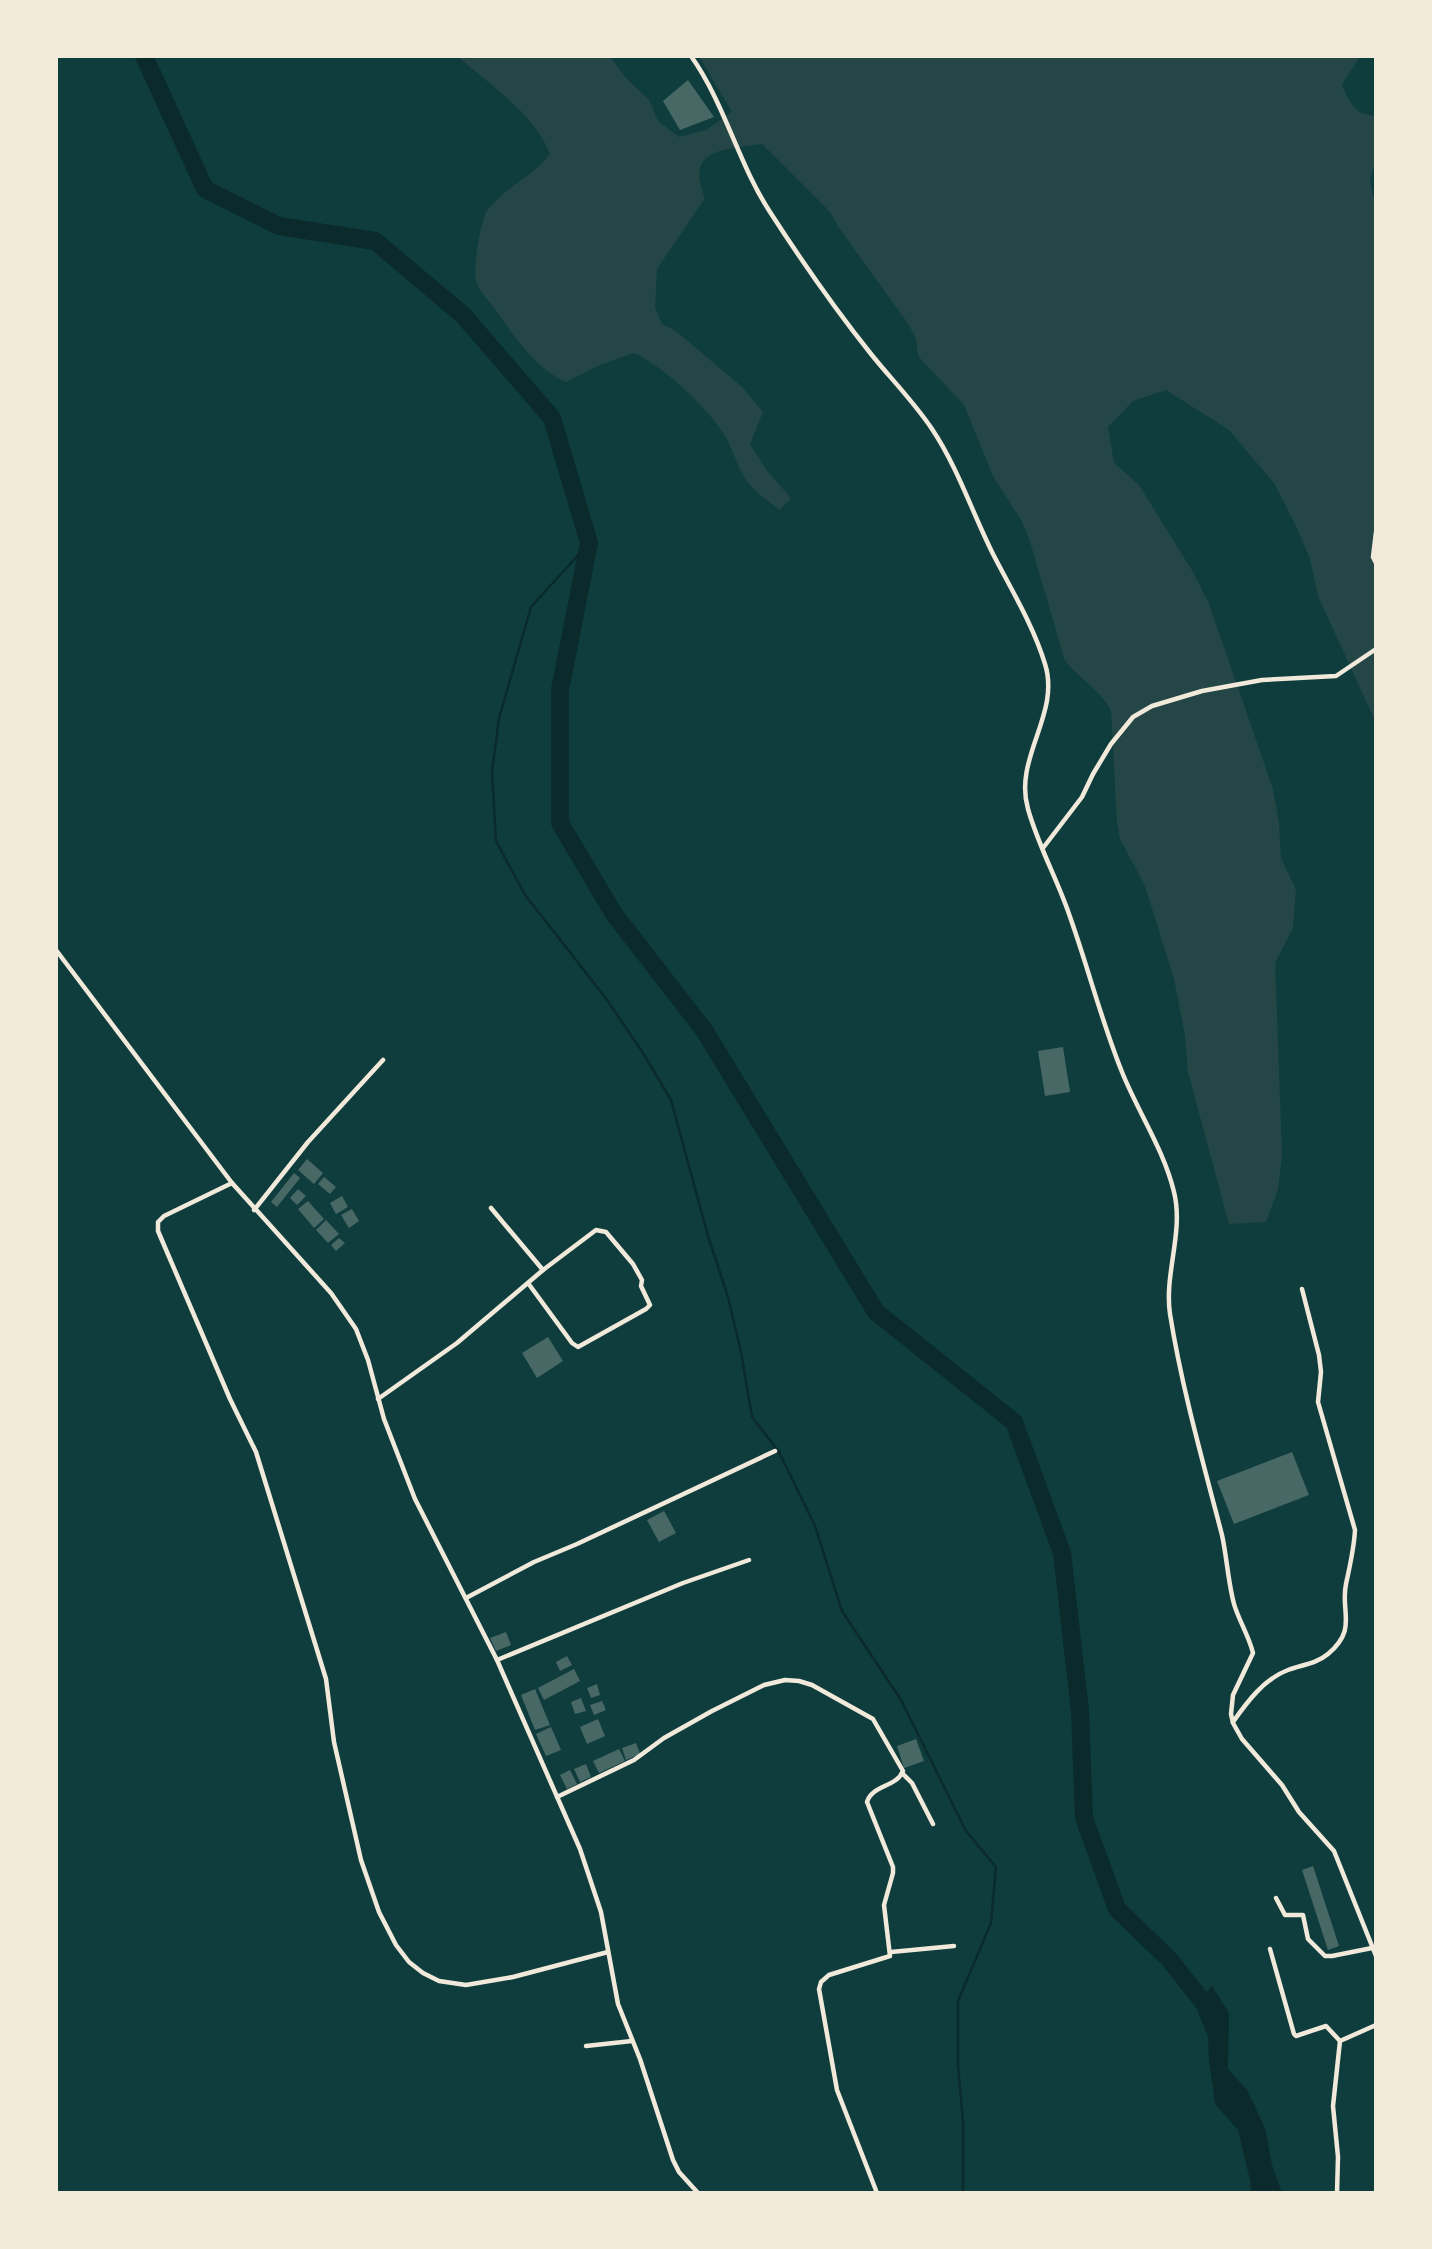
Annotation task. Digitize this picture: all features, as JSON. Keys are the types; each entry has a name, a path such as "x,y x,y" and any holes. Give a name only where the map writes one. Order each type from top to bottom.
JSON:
{"street":[{"path":"691,56 729,125 750,176 768,209 853,331 934,432 959,476 993,554 1029,620 1046,667 1049,682 1045,713 1030,755 1025,780 1027,807 1068,910 1113,1049 1174,1192 1175,1229 1169,1283 1170,1310 1198,1451 1225,1550 1234,1604 1253,1653 1233,1695 1233,1723 1242,1740 1334,1851 1376,1956"},
{"path":"1376,532 1376,563"},
{"path":"1043,848 1082,797 1111,744 1133,717 1152,706 1202,691 1262,680 1336,676 1376,649"},
{"path":"56,950 232,1183 331,1293 347,1314 363,1344 378,1399 415,1499 497,1660 580,1849 597,1898 618,2004 673,2160 679,2172 698,2193"},
{"path":"254,1210 324,1123 383,1059"},
{"path":"232,1183 164,1216 158,1222 158,1231 230,1399 256,1452 323,1668 334,1742 361,1860 384,1923 403,1955 416,1968 431,1977 457,1985 513,1977 608,1952"},
{"path":"491,1208 543,1270"},
{"path":"378,1399 449,1350 543,1270 594,1231 603,1230 638,1272 650,1305 578,1347 572,1343 528,1283"},
{"path":"1233,1723 1245,1705 1272,1679 1286,1670 1328,1654 1340,1640 1347,1625 1345,1587 1354,1550 1355,1530 1318,1402 1321,1371 1319,1355 1302,1289"},
{"path":"466,1598 534,1562 589,1539 775,1451"},
{"path":"497,1660 683,1583 750,1560"},
{"path":"557,1797 634,1760 664,1738 764,1685 785,1680 813,1685 873,1719 902,1767 898,1779 872,1793 867,1802 893,1867 884,1905 891,1952 890,1956 883,1960 829,1975 819,1989 837,2090 877,2193"},
{"path":"902,1773 912,1783 933,1824"},
{"path":"1276,1898 1285,1915 1303,1914 1308,1938 1325,1956 1372,1948"},
{"path":"891,1952 954,1946"},
{"path":"1270,1949 1293,2034 1302,2035 1326,2026 1340,2041 1334,2106 1338,2157 1337,2193"},
{"path":"1340,2041 1376,2025"},
{"path":"586,2046 632,2040"}],"shaded area":[{"path":"457,56 610,56 624,76 649,100 658,121 679,137 706,130 732,112 699,56 1360,56 1342,85 1354,107 1363,113 1376,116 1376,166 1370,182 1376,201 1376,723 1318,596 1310,559 1297,528 1274,483 1229,430 1166,390 1133,401 1108,427 1114,463 1139,485 1193,572 1209,604 1273,789 1281,858 1296,890 1293,928 1275,963 1282,1154 1278,1189 1266,1222 1229,1224 1188,1072 1185,1035 1174,979 1145,886 1120,839 1111,710 1101,696 1065,661 1029,538 1021,520 993,476 964,405 918,356 916,338 907,322 830,212 762,144 723,150 704,160 700,169 700,181 705,198 657,269 655,308 662,324 676,331 742,387 763,412 750,444 768,472 791,498 780,510 747,481 726,439 706,411 658,367 634,353 600,365 566,382 554,376 534,359 482,293 477,284 475,269 484,217 501,196 550,154 543,139 522,112"},
{"path":"1212,1986 1229,2013 1228,2069 1247,2090 1265,2128 1272,2165 1282,2193 1251,2193 1238,2130 1215,2104 1208,2037 1195,2004"}],"building":[{"path":"688,80 714,117 680,130 663,101"},
{"path":"1063,1047 1070,1092 1045,1096 1038,1051"},
{"path":"307,1159 323,1173 314,1184 298,1170"},
{"path":"294,1173 300,1178 277,1207 271,1202"},
{"path":"324,1177 336,1187 330,1194 318,1184"},
{"path":"298,1189 306,1196 297,1205 290,1198"},
{"path":"342,1196 348,1207 336,1214 330,1203"},
{"path":"308,1201 324,1219 314,1228 298,1209"},
{"path":"352,1209 359,1221 349,1228 341,1215"},
{"path":"326,1220 339,1234 328,1243 316,1230"},
{"path":"339,1238 345,1243 336,1251 331,1245"},
{"path":"548,1337 563,1361 537,1378 522,1353"},
{"path":"1292,1452 1309,1495 1234,1524 1217,1481"},
{"path":"664,1511 676,1533 659,1542 647,1520"},
{"path":"506,1632 511,1645 496,1651 490,1638"},
{"path":"567,1656 572,1665 560,1671 556,1662"},
{"path":"574,1669 580,1681 544,1700 538,1688"},
{"path":"597,1684 600,1695 591,1698 587,1688"},
{"path":"535,1689 550,1725 535,1730 521,1695"},
{"path":"581,1698 586,1711 575,1714 571,1702"},
{"path":"602,1701 606,1710 594,1715 590,1705"},
{"path":"598,1719 605,1736 587,1744 580,1727"},
{"path":"551,1727 561,1750 546,1756 536,1734"},
{"path":"916,1739 924,1761 904,1768 897,1746"},
{"path":"636,1743 640,1754 626,1760 622,1748"},
{"path":"619,1749 625,1761 599,1773 593,1761"},
{"path":"586,1764 591,1777 580,1782 574,1769"},
{"path":"570,1770 577,1784 567,1789 560,1775"},
{"path":"1313,1866 1339,1946 1328,1950 1302,1870"}],"waterway":[{"path":"144,56 205,189 279,226 375,241 463,315 552,418 589,543 560,690 560,823 614,914 704,1030 876,1312 1014,1422 1062,1553 1080,1711 1084,1818 1117,1909 1169,1959 1211,2012 1211,2018"},
{"path":"589,543 531,607 499,718 492,772 496,841 525,895 605,997 671,1100 708,1236 728,1297 752,1417 779,1452 815,1526 842,1611 901,1700 966,1831 996,1867 991,1923 958,2001 963,2193"}]}
